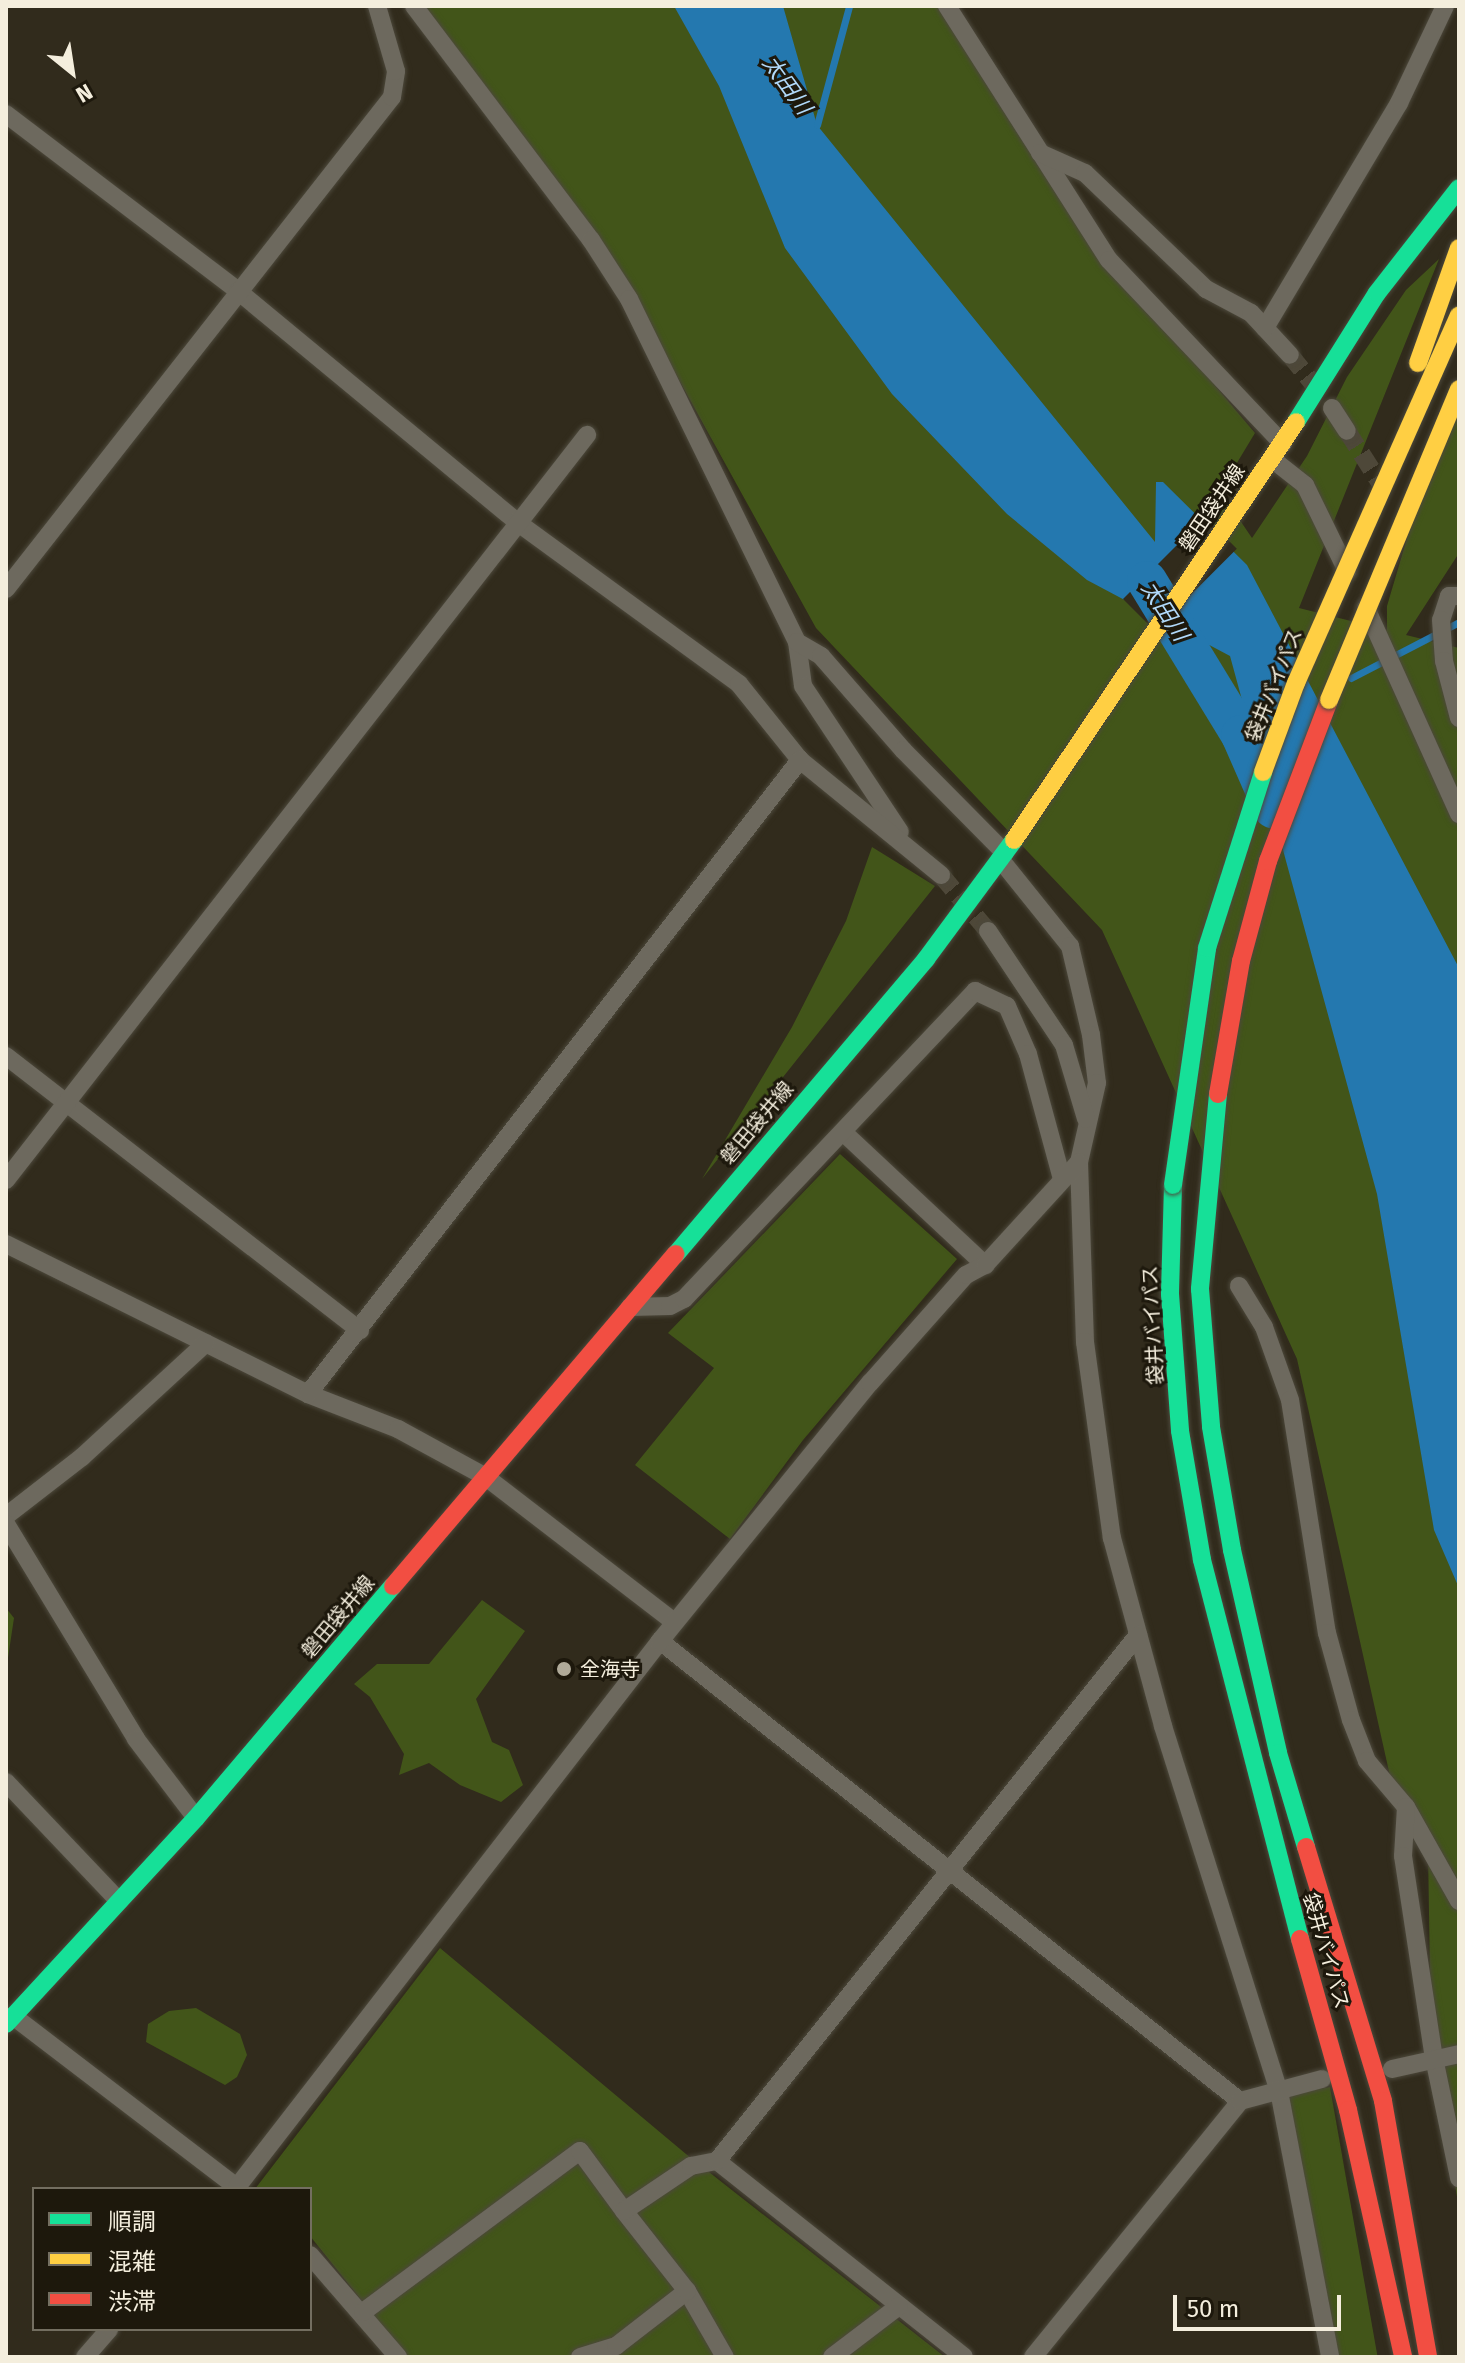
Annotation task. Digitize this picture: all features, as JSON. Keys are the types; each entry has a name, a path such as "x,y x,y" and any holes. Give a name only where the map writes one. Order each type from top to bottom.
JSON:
{"main road":[{"name":"磐田袋井線","path":"10,2020 196,1818 926,959 1007,849 1273,459 1377,293 1459,188"},
{"path":"1354,551 1459,248"},
{"name":"袋井バイパス","path":"1403,2357 1348,2110 1250,1761 1202,1560 1179,1416 1170,1294 1173,1185 1207,948 1235,848 1296,683 1459,315"},
{"name":"袋井バイパス","path":"1428,2357 1383,2101 1278,1753 1232,1550 1211,1427 1200,1289 1221,1066 1268,861 1329,700 1459,389"},
{"path":"1348,2110 1383,2357"}],"street":[{"path":"6,589 392,97 396,71 377,6"},
{"path":"414,6 591,240 629,299 797,642 803,686 910,847"},
{"path":"947,6 1040,153 1140,299 1273,459 1305,485 1403,682 1459,814"},
{"path":"1265,328 1399,103 1445,6"},
{"path":"6,114 238,291 517,522 739,684 800,760 941,875"},
{"path":"1040,153 1085,173 1206,289 1251,313 1290,355"},
{"path":"1332,408 1347,431"},
{"path":"6,1180 587,435"},
{"path":"1459,596 1449,596 1441,620 1444,661 1459,718"},
{"path":"797,642 821,656 903,750 1007,849 1070,946 1097,1083 1086,1119 1079,1162 1085,1342 1097,1448 1138,1635 1279,2091 1330,2357"},
{"path":"308,1394 360,1331 800,760"},
{"path":"988,931 1064,1045 1086,1119"},
{"path":"630,1307 670,1306 684,1299 975,991 1007,1006 1028,1054 1062,1179"},
{"path":"6,1056 360,1331"},
{"path":"843,1132 985,1265"},
{"path":"10,2020 234,2187 674,1622 870,1383 966,1275 985,1265 1079,1162"},
{"path":"6,1244 308,1394 398,1429 486,1477 674,1622"},
{"path":"1239,1286 1264,1327 1290,1400 1327,1633 1351,1720 1367,1761 1406,1807 1459,1901"},
{"path":"6,1516 82,1457 206,1343"},
{"path":"6,1524 136,1739 196,1818"},
{"path":"624,2211 691,2166 717,2161 1138,1635"},
{"path":"660,1641 1240,2101"},
{"path":"6,1782 119,1901"},
{"path":"1406,1807 1403,1856 1434,2058 1459,2178"},
{"path":"1392,2069 1459,2054"},
{"path":"1033,2357 1240,2101 1322,2079"},
{"path":"363,2312 580,2151 687,2291 725,2357"},
{"path":"717,2161 964,2357"},
{"path":"312,2257 363,2312 398,2357"},
{"path":"580,2357 616,2346 687,2291"},
{"path":"832,2357 899,2306"},
{"path":"85,2357 107,2331"}],"green space":[{"path":"420,6 947,6 1109,260 1255,433 1220,491 1252,538 1307,456 1347,377 1406,290 1439,259 1299,608 1387,630 1387,606 1410,528 1459,412 1459,553 1406,635 1459,648 1459,2209 1431,2040 1428,1850 1394,1794 1297,1359 1102,930 816,628 616,266"},
{"path":"872,847 935,886 702,1179 792,1027 846,921"},
{"path":"840,1154 957,1259 803,1440 730,1539 635,1465 714,1368 668,1333"},
{"path":"482,1600 525,1631 476,1699 492,1742 509,1750 523,1785 501,1802 460,1785 429,1763 399,1775 404,1754 370,1697 354,1684 377,1664 429,1664"},
{"path":"6,1608 14,1618 6,1671"},
{"path":"440,1948 686,2154 945,2357 407,2357 312,2238 312,2187 257,2187"},
{"path":"196,2008 240,2034 247,2055 237,2077 225,2085 146,2042 148,2024 169,2011"},
{"path":"1330,2087 1378,2357 1326,2357 1280,2096"}],"water":[{"path":"674,6 783,6 817,125 1155,542 1156,482 1163,482 1247,565 1459,968 1459,1588 1434,1530 1377,1194 1230,656 1087,580 1007,514 892,394 785,248 719,86"}],"pier":[{"path":"1205,517 1237,549 1155,631 1123,599"}],"waterway":[{"path":"817,125 849,6"},
{"name":"太田川","path":"1147,581 1241,735 1273,808"},
{"path":"1351,678 1459,622"},
{"path":"1241,735 1258,726"}],"tunnel":[{"path":"1290,355 1323,396"},
{"path":"1347,431 1384,489"},
{"path":"941,875 988,931"}],"traffic: fast":[{"path":"1296,422 1377,293 1459,188"},
{"path":"1173,1185 1207,948 1263,772"},
{"path":"676,1254 926,959 1014,840"},
{"path":"1218,1094 1200,1289 1211,1427 1232,1550 1278,1753 1306,1847"},
{"path":"1173,1185 1170,1294 1180,1431 1202,1560 1300,1939"},
{"path":"6,2024 196,1818 393,1586"}],"traffic: slow":[{"path":"1418,363 1459,248"},
{"path":"1263,772 1296,683 1459,315"},
{"path":"1329,700 1459,389"},
{"path":"1014,840 1296,422"}],"traffic: jam":[{"path":"1218,1094 1241,961 1268,861 1329,700"},
{"path":"393,1586 676,1254"},
{"path":"1306,1847 1383,2101 1428,2357"},
{"path":"1300,1939 1348,2110 1403,2357"}],"place":[{"name":"全海寺","path":"564,1669"}]}
